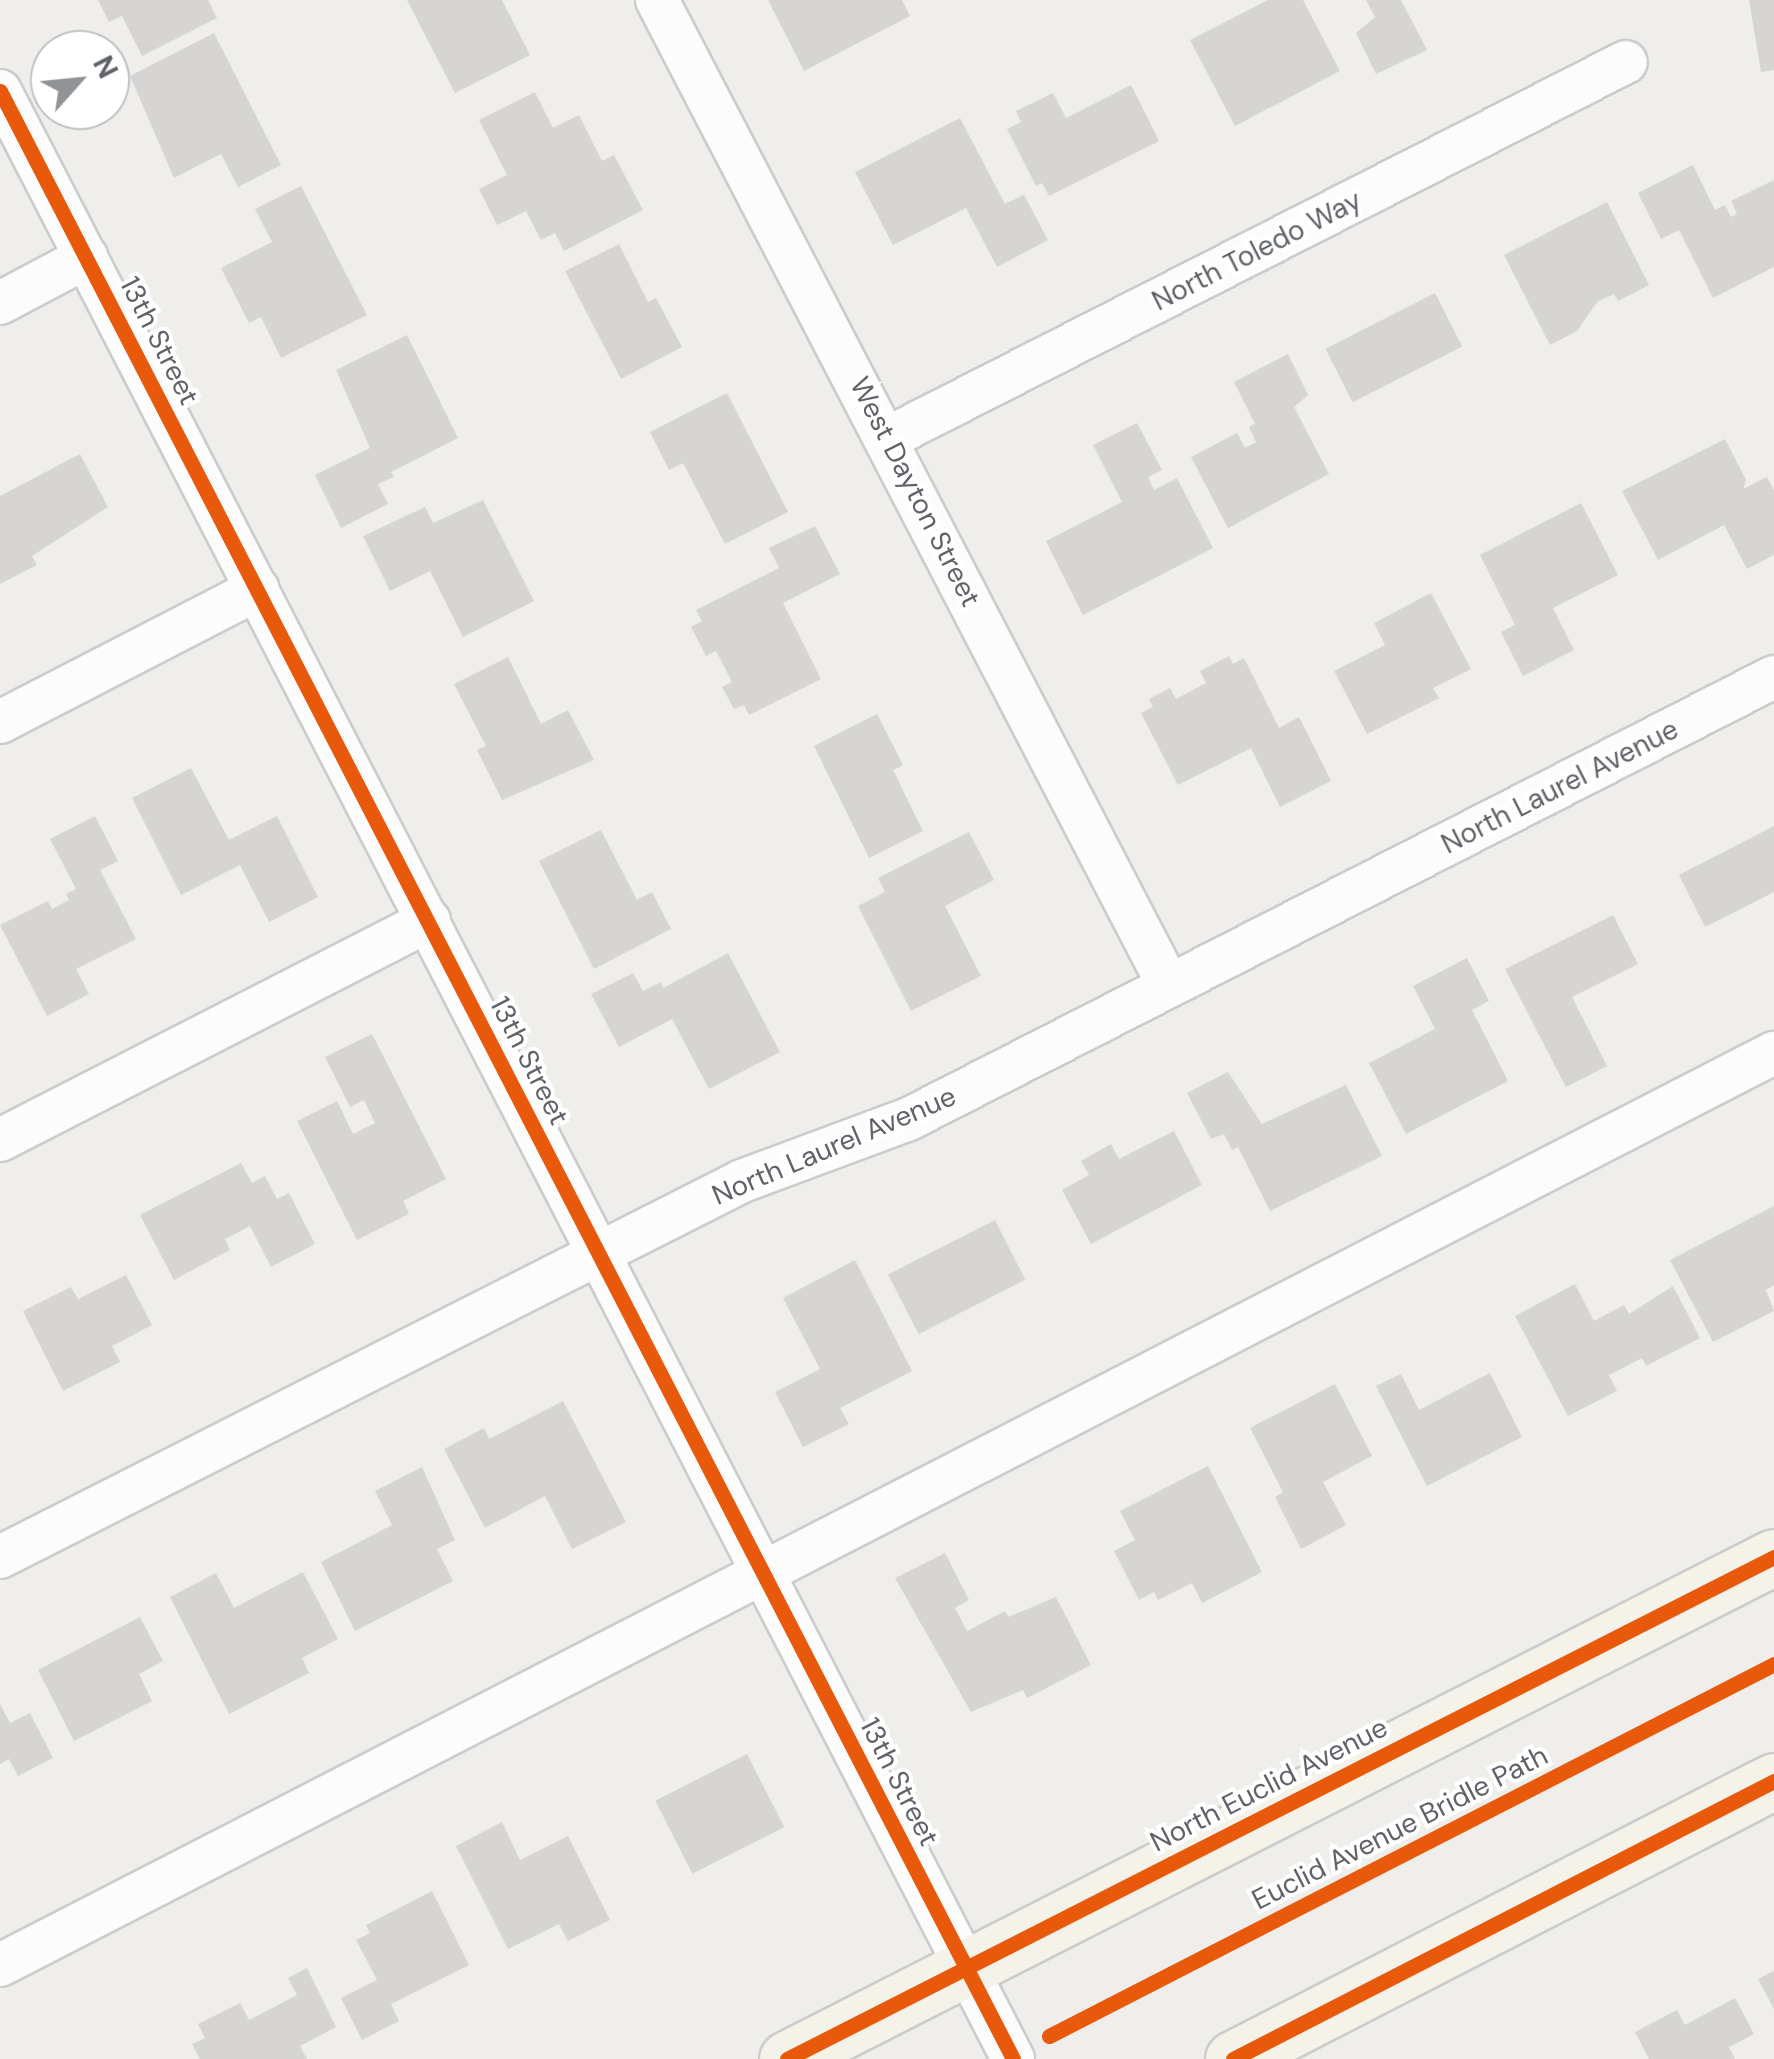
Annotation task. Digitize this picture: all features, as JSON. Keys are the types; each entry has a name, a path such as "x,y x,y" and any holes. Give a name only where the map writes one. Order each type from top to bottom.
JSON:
{"main road":[{"name":"North Euclid Avenue","path":"787,2059 1774,1556"},
{"path":"1233,2059 1774,1780"}],"street":[{"name":"West Dayton Street","path":"657,0 888,438 1169,986"},
{"name":"North Toledo Way","path":"888,438 1626,62"},
{"name":"13th Street","path":"0,91 1012,2057"},
{"path":"0,303 88,257"},
{"path":"0,722 258,589"},
{"name":"North Laurel Avenue","path":"0,1557 742,1181 909,1119 1774,677"},
{"path":"0,1140 429,920"},
{"path":"0,1965 1774,1053"}],"building":[{"path":"98,0 208,0 217,18 142,56 122,16 109,22"},
{"path":"407,0 502,0 530,55 455,93"},
{"path":"768,0 902,0 910,16 804,71"},
{"path":"1268,0 1303,0 1340,71 1235,126 1190,40"},
{"path":"1366,0 1401,0 1427,50 1376,74 1356,33 1375,17"},
{"path":"1749,0 1774,0 1774,70 1761,72"},
{"path":"214,33 281,165 238,187 221,154 174,178 130,76"},
{"path":"1131,85 1159,141 1049,196 1042,183 1036,186 1007,129 1021,122 1016,111 1053,93 1066,118"},
{"path":"535,92 553,128 579,115 602,161 614,155 643,210 564,251 555,233 541,240 526,211 497,225 479,189 507,175 479,120"},
{"path":"960,118 1005,204 1024,195 1048,240 997,267 966,208 893,245 855,172"},
{"path":"1693,165 1715,210 1725,205 1731,217 1737,214 1731,201 1774,180 1774,267 1713,298 1679,230 1661,239 1638,193"},
{"path":"301,186 367,315 281,358 261,317 249,323 221,268 272,242 255,209"},
{"path":"1607,202 1649,285 1618,301 1614,294 1597,302 1577,331 1550,345 1504,255"},
{"path":"619,244 648,302 656,298 682,347 621,379 565,271"},
{"path":"1435,293 1462,346 1353,402 1325,349"},
{"path":"407,335 458,438 391,472 394,477 378,484 388,504 341,528 315,475 370,448 336,370"},
{"path":"1288,354 1308,395 1294,407 1329,474 1228,528 1191,457 1237,433 1245,448 1256,442 1249,427 1255,424 1234,382"},
{"path":"727,393 788,512 725,544 683,463 669,470 650,432"},
{"path":"1137,423 1162,470 1148,477 1154,490 1177,478 1213,548 1083,615 1046,541 1122,502 1093,445"},
{"path":"1725,439 1746,480 1743,489 1767,477 1774,491 1774,555 1747,569 1724,525 1658,560 1622,491"},
{"path":"80,454 108,507 32,556 37,565 0,584 0,496"},
{"path":"483,500 534,601 463,637 430,571 390,591 363,536 425,507 433,523"},
{"path":"1581,503 1618,575 1553,608 1574,650 1523,676 1501,632 1515,625 1480,555"},
{"path":"815,526 840,574 783,603 821,679 749,715 744,705 734,709 722,687 732,682 716,651 706,656 691,627 702,621 696,610 779,568 769,548"},
{"path":"1431,593 1471,669 1433,688 1439,698 1367,734 1334,671 1385,645 1374,623"},
{"path":"1229,656 1233,664 1244,658 1279,728 1299,717 1331,781 1280,807 1251,748 1178,785 1141,713 1153,707 1149,699 1170,688 1176,699 1206,683 1200,671"},
{"path":"508,657 541,724 568,710 594,760 502,800 477,750 486,746 454,684"},
{"path":"877,714 903,765 893,770 923,831 869,858 814,746"},
{"path":"191,768 229,840 277,816 318,897 269,922 240,865 181,895 132,798"},
{"path":"95,816 118,861 100,870 136,939 76,969 89,994 47,1016 0,925 48,901 52,909 69,900 66,894 76,889 50,839"},
{"path":"1774,826 1774,892 1705,927 1679,875"},
{"path":"601,830 637,900 652,892 671,929 594,969 539,861"},
{"path":"969,832 994,880 945,906 981,976 911,1011 858,906 885,892 878,878"},
{"path":"1613,915 1638,964 1572,997 1607,1066 1566,1087 1505,969"},
{"path":"728,953 780,1052 709,1089 672,1019 619,1047 591,994 633,973 643,991 661,982 663,988"},
{"path":"1467,958 1489,1001 1472,1010 1508,1081 1406,1134 1369,1063 1435,1029 1413,986"},
{"path":"372,1034 446,1179 403,1201 409,1214 357,1240 297,1121 337,1101 353,1134 375,1123 364,1100 350,1107 325,1057"},
{"path":"1228,1072 1262,1124 1346,1085 1382,1156 1270,1211 1238,1147 1232,1150 1224,1134 1211,1139 1187,1093"},
{"path":"1174,1131 1202,1185 1091,1244 1062,1190 1089,1175 1081,1161 1111,1144 1119,1159"},
{"path":"241,1163 252,1183 265,1176 277,1199 289,1193 315,1244 271,1267 250,1226 225,1239 230,1250 174,1280 140,1215"},
{"path":"1774,1206 1774,1285 1766,1290 1774,1311 1713,1342 1670,1260"},
{"path":"995,1220 1025,1280 918,1334 888,1274"},
{"path":"855,1260 912,1371 840,1408 849,1424 803,1447 775,1392 820,1369 783,1298"},
{"path":"126,1275 152,1325 112,1346 120,1362 63,1391 23,1311 71,1287 78,1299"},
{"path":"1575,1284 1594,1321 1624,1305 1629,1314 1673,1286 1700,1338 1646,1366 1642,1358 1609,1375 1617,1391 1568,1416 1515,1316"},
{"path":"1490,1373 1522,1437 1427,1486 1376,1386 1401,1374 1419,1410"},
{"path":"1335,1384 1372,1456 1323,1482 1346,1525 1301,1549 1275,1497 1283,1492 1250,1428"},
{"path":"563,1401 626,1522 572,1549 545,1496 485,1528 444,1449 484,1428 489,1439"},
{"path":"1208,1466 1262,1572 1202,1603 1192,1583 1158,1600 1154,1592 1139,1600 1114,1551 1135,1540 1120,1511"},
{"path":"422,1467 455,1540 437,1549 453,1581 355,1631 321,1562 392,1525 375,1491"},
{"path":"945,1553 969,1600 955,1608 967,1631 1005,1611 1008,1617 1056,1597 1091,1665 1027,1698 1023,1690 971,1712 895,1578"},
{"path":"303,1572 338,1639 302,1658 309,1673 229,1714 170,1597 216,1573 234,1608"},
{"path":"140,1617 163,1661 139,1674 152,1701 74,1741 38,1670"},
{"path":"0,1704 10,1723 30,1713 53,1758 18,1776 9,1759 0,1764"},
{"path":"747,1754 784,1827 692,1874 655,1801"},
{"path":"502,1822 520,1860 568,1836 610,1920 568,1941 559,1924 508,1949 456,1846"},
{"path":"432,1891 469,1965 391,2004 399,2021 362,2040 341,1998 377,1980 356,1940 370,1933 366,1925"},
{"path":"307,1968 336,2027 300,2046 307,2059 200,2059 192,2044 205,2038 198,2024 240,2003 249,2020 297,1995 288,1978"},
{"path":"1774,1971 1774,2009 1758,1979"},
{"path":"1735,1998 1754,2034 1729,2047 1735,2059 1649,2059 1635,2032 1677,2010 1685,2025"}],"cycle path":[{"path":"0,91 1013,2059"},
{"path":"787,2059 1774,1557"},
{"name":"Euclid Avenue Bridle Path","path":"1049,2036 1774,1664"},
{"path":"1233,2059 1774,1781"}]}
